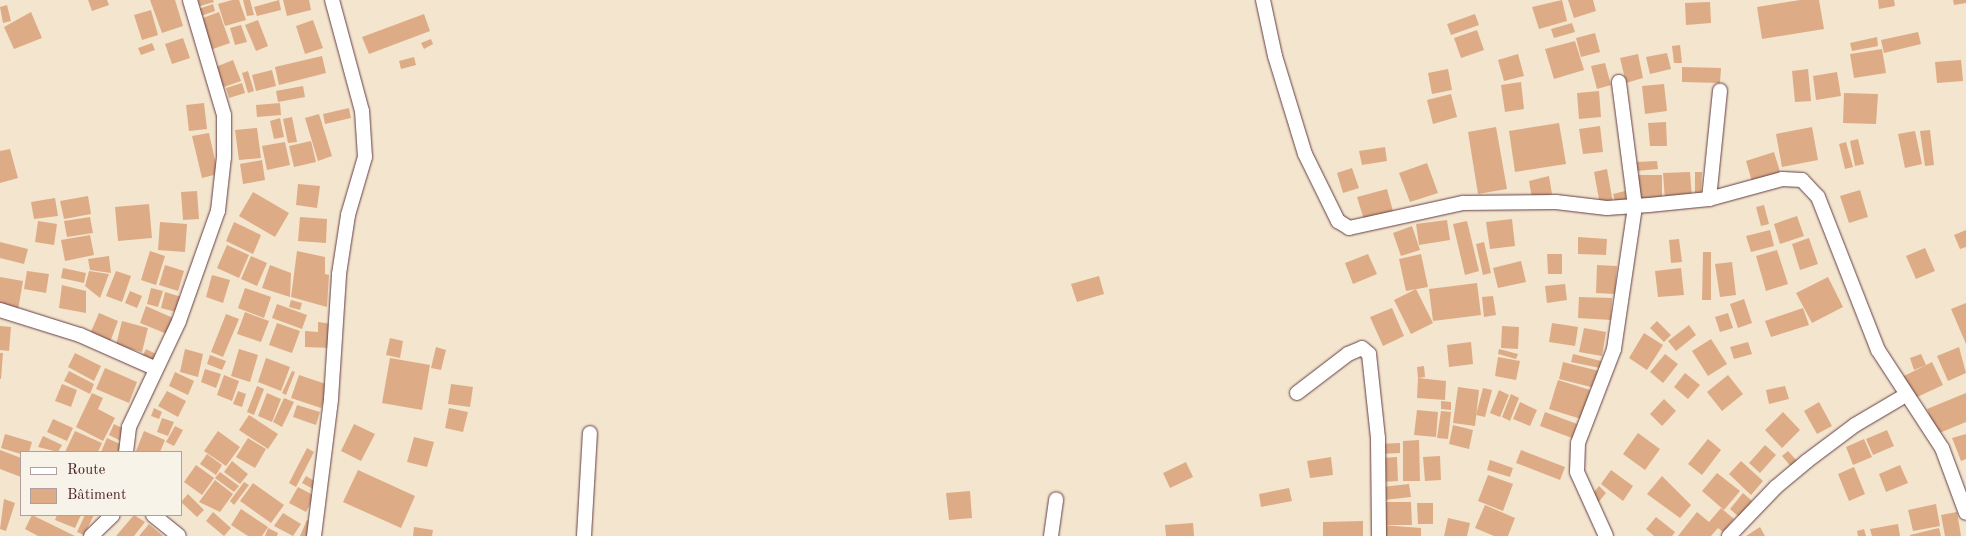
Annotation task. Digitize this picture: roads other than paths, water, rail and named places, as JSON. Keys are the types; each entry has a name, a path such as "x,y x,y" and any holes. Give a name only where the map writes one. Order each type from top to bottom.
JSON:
{"street":[{"path":"126,451 130,427 154,368 178,321 218,211 224,157 224,115 190,0"},
{"path":"314,536 332,399 339,274 348,215 365,157 362,111 332,0"},
{"path":"1263,0 1275,56 1305,154 1338,221 1349,228 1463,203 1635,206 1709,199 1782,179 1802,180 1818,197 1878,350 1906,396 1942,448 1966,513"},
{"path":"1606,536 1577,472 1578,443 1614,349 1635,206 1619,82"},
{"path":"1709,199 1720,91"},
{"path":"0,310 80,335 154,368"},
{"path":"1297,393 1348,354 1362,348 1369,354 1378,438 1379,536"},
{"path":"1729,536 1776,487 1807,461 1855,425 1906,396"},
{"path":"584,536 590,434"},
{"path":"1051,536 1056,500"},
{"path":"91,536 112,516"},
{"path":"155,516 179,536"}]}
